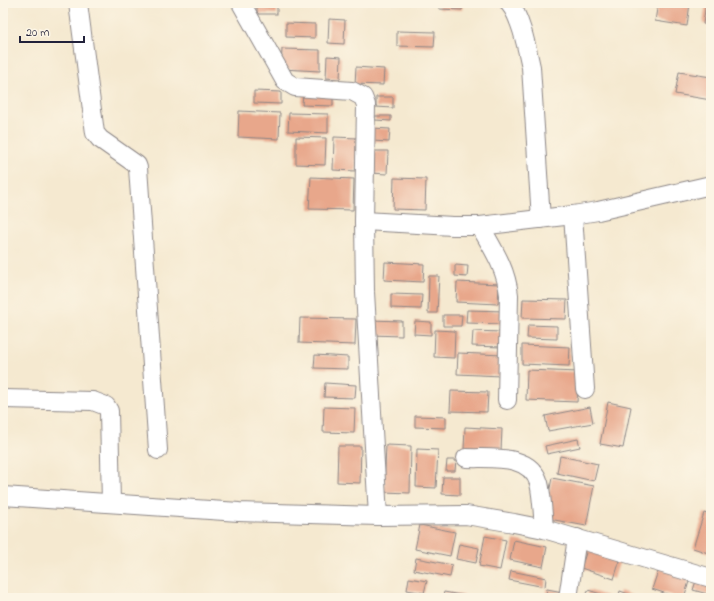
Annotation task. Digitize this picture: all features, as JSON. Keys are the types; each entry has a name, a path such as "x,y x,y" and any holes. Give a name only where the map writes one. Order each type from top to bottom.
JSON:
{"street":[{"path":"78,3 96,133 100,139 137,165 138,168 158,450"},
{"path":"241,3 285,81 295,87 352,91 363,97 366,105 364,221 365,292 378,516"},
{"path":"509,3 513,8 526,45 531,67 541,219"},
{"path":"364,221 480,226 598,211 711,185"},
{"path":"573,215 585,389"},
{"path":"480,226 503,268 508,281 507,400"},
{"path":"3,399 93,401 106,406 109,411 111,503"},
{"path":"466,458 508,459 522,463 532,470 539,483 544,529"},
{"path":"3,496 239,512 378,516 466,515 544,529 711,578"},
{"path":"568,598 577,538"}],"building":[{"path":"257,3 277,3 277,14 257,14"},
{"path":"439,3 463,3 462,10 439,9"},
{"path":"658,3 690,3 687,26 655,21"},
{"path":"706,3 711,3 711,25 703,24"},
{"path":"329,19 345,20 344,44 328,43"},
{"path":"286,23 315,24 315,38 286,37"},
{"path":"397,31 435,32 434,47 397,46"},
{"path":"282,49 320,50 320,71 281,69"},
{"path":"327,56 341,57 340,79 326,78"},
{"path":"356,67 384,69 383,85 355,84"},
{"path":"679,72 711,77 711,100 675,94"},
{"path":"254,91 281,92 281,104 254,103"},
{"path":"303,93 333,95 333,106 302,105"},
{"path":"376,97 393,97 393,108 376,107"},
{"path":"239,111 280,113 279,139 238,137"},
{"path":"289,113 328,114 328,133 288,131"},
{"path":"375,116 391,116 391,121 375,120"},
{"path":"372,128 390,129 389,142 372,141"},
{"path":"296,137 326,138 325,165 296,164"},
{"path":"334,137 357,138 356,171 333,170"},
{"path":"371,151 388,151 387,174 370,173"},
{"path":"311,177 354,179 353,210 309,209"},
{"path":"394,178 426,179 425,210 393,209"},
{"path":"385,262 424,264 423,282 384,280"},
{"path":"455,265 468,266 467,277 455,276"},
{"path":"429,276 439,276 437,313 428,313"},
{"path":"457,282 499,284 498,304 456,302"},
{"path":"391,294 422,295 421,309 391,308"},
{"path":"523,299 567,300 566,319 522,318"},
{"path":"467,310 505,311 505,324 466,323"},
{"path":"443,315 462,315 461,326 443,326"},
{"path":"300,318 356,319 355,345 299,343"},
{"path":"370,320 402,321 402,336 370,335"},
{"path":"415,321 431,322 431,335 414,334"},
{"path":"528,325 557,326 557,339 527,338"},
{"path":"435,330 455,331 454,358 434,357"},
{"path":"473,331 502,332 501,347 472,346"},
{"path":"522,345 570,347 569,366 522,364"},
{"path":"458,353 502,355 501,376 457,374"},
{"path":"315,355 348,357 348,369 314,368"},
{"path":"527,370 579,372 577,402 526,400"},
{"path":"325,383 356,385 355,398 324,397"},
{"path":"451,391 488,392 487,412 450,411"},
{"path":"608,402 631,407 623,448 600,444"},
{"path":"324,407 355,408 354,433 323,432"},
{"path":"590,407 593,423 548,431 545,416"},
{"path":"415,416 446,417 446,428 415,427"},
{"path":"465,427 502,429 501,451 464,450"},
{"path":"578,439 580,447 547,454 545,446"},
{"path":"386,445 411,446 410,493 384,492"},
{"path":"338,446 361,446 360,483 337,482"},
{"path":"417,449 438,450 436,488 416,487"},
{"path":"560,456 598,464 594,481 557,473"},
{"path":"447,460 456,460 455,471 446,471"},
{"path":"443,477 460,477 460,495 442,494"},
{"path":"552,478 594,486 586,526 544,518"},
{"path":"704,513 711,515 711,554 693,548"},
{"path":"420,525 455,532 450,556 415,549"},
{"path":"485,536 506,540 500,570 479,566"},
{"path":"514,540 547,547 543,567 510,560"},
{"path":"459,544 479,548 476,563 456,559"},
{"path":"589,544 622,554 614,579 581,568"},
{"path":"416,558 452,565 450,577 414,570"},
{"path":"659,568 690,578 684,598 679,598 652,589"},
{"path":"511,571 546,578 545,587 509,580"},
{"path":"698,575 711,579 711,595 693,590"},
{"path":"409,578 427,581 424,593 407,590"},
{"path":"547,589 563,592 562,598 545,598"},
{"path":"588,590 607,596 606,598 586,598"},
{"path":"620,591 640,598 618,598"},
{"path":"444,592 472,597 472,598 442,598"},
{"path":"399,594 417,597 417,598 399,598"}]}
